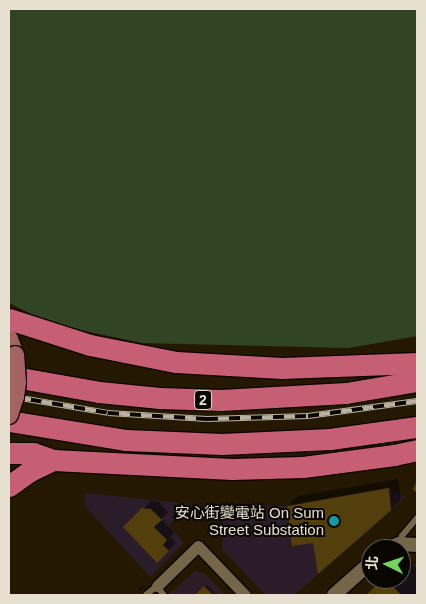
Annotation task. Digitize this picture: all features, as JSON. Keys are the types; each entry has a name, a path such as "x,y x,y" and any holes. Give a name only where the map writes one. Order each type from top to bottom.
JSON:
{"highway":[{"path":"9,319 90,345 176,362 272,368 417,363"},
{"name":"2","path":"9,376 108,393 221,400 346,393 417,381"},
{"path":"9,421 126,440 222,444 330,439 417,427"},
{"path":"13,453 32,453 53,460 192,468 264,468 348,462 417,450"},
{"path":"17,480 53,460"}],"main road":[{"path":"9,415 15,397 17,382 12,347"}],"street":[{"path":"156,586 198,546 245,595"},
{"path":"334,595 361,571"}],"lane":[{"path":"400,539 417,518"},
{"path":"146,595 156,586 164,595"}],"shaded area":[{"path":"389,488 405,497 369,531 294,595 265,595 222,549 223,505 287,506"},
{"path":"85,493 191,504 169,525 184,543 150,577 84,505"},
{"path":"411,564 417,564 417,595 366,595 372,589 411,589"},
{"path":"195,571 204,573 225,595 168,595"}],"green space":[{"path":"9,9 417,9 417,336 349,348 142,343 52,324 9,303"}],"building":[{"path":"417,480 417,494 413,489"},
{"name":"安心街變電站 On Sum Street Substation","path":"389,488 391,510 318,574 313,543 292,546 287,506"},
{"path":"142,508 151,509 162,520 154,527 167,540 163,545 169,551 157,563 123,527"},
{"path":"204,586 213,595 195,595"},
{"path":"372,589 396,589 401,595 366,595"}],"railway":[{"path":"9,396 108,413 207,419 308,416 417,401"}],"place":[{"name":"安心街變電站 On Sum Street Substation","path":"334,521"}]}
